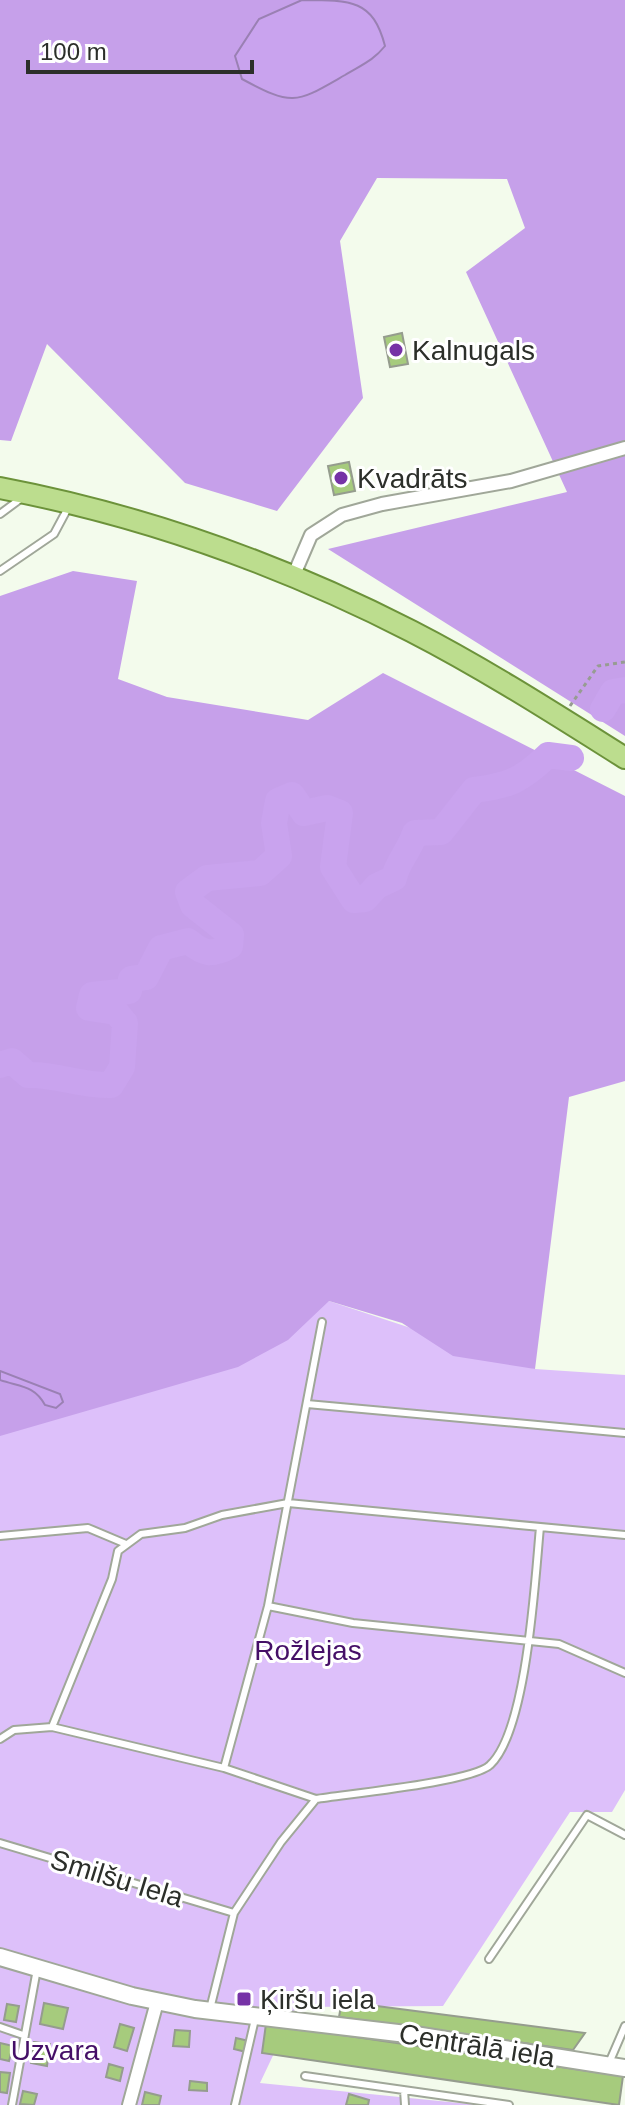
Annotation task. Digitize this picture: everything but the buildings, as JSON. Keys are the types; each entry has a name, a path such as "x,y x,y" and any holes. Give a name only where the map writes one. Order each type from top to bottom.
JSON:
{"main road":[{"path":"0,488 70,503 189,537 293,577 414,632 524,694 625,758"}],"street":[{"path":"293,577 311,535 342,515 382,504 511,481 625,448"},
{"name":"Centrālā iela","path":"0,1957 157,2002 415,2035 617,2067"},
{"path":"129,2105 157,2002"}],"lane":[{"path":"0,514 29,493"},
{"path":"0,571 54,534 70,503"},
{"path":"224,1768 268,1606 322,1322"},
{"path":"307,1404 625,1433"},
{"path":"52,1727 112,1579 118,1551 141,1534 185,1528 222,1515 288,1503 625,1535"},
{"path":"0,1739 14,1730 52,1727 224,1768 316,1799 443,1780 489,1767 509,1739 528,1638 540,1527"},
{"path":"0,1536 88,1528 126,1544"},
{"path":"268,1606 353,1623 528,1638 559,1644 625,1673"},
{"path":"209,2010 234,1913 281,1842 316,1799"},
{"path":"489,1959 587,1815 625,1835"},
{"name":"Smilšu Iela","path":"0,1843 234,1913"},
{"path":"12,2105 37,1969"},
{"path":"235,2105 256,2015"},
{"path":"617,2067 625,2026"},
{"path":"0,2027 23,2035"},
{"path":"305,2076 509,2105"},
{"path":"404,2090 405,2105"}],"path":[{"path":"572,703 598,666 625,662"}],"green space":[{"name":"Rožlejas","path":"329,1301 535,1369 625,1375 625,1790 612,1812 570,1812 443,2006 296,2007 260,2083 479,2105 0,2105 0,1378"}],"shaded area":[{"path":"0,0 625,0 625,736 328,549 567,492 466,272 525,228 507,179 377,178 340,241 363,398 277,511 185,483 47,344 11,441 0,440"},
{"path":"302,0 347,2 358,6 374,19 385,46 366,62 305,96 295,98 273,94 242,79 235,56 259,19"},
{"path":"73,571 137,581 118,679 167,697 308,720 383,673 625,796 625,1081 569,1097 535,1369 453,1356 402,1323 329,1301 288,1340 238,1367 0,1436 0,596"},
{"path":"0,1371 60,1394 63,1402 56,1408 45,1405 31,1390 0,1380"}],"waterway":[{"path":"603,709 613,692 625,690"},
{"path":"0,1065 12,1061 28,1075 111,1085 122,1067 125,1023 116,1012 89,1008 92,995 129,991 131,979 146,977 161,948 188,941 208,952 230,946 231,935 193,905 188,892 207,878 260,873 279,856 274,823 278,801 292,795 304,813 327,808 340,813 333,867 354,900 365,899 377,886 394,878 415,833 441,832 474,790 514,780 548,755 571,758"}],"place":[{"name":"Kalnugals","path":"396,350"},
{"name":"Kvadrāts","path":"341,478"},
{"name":"Ķiršu iela","path":"244,1999"}],"park label":[{"name":"Uzvara","path":"55,2050"}]}
